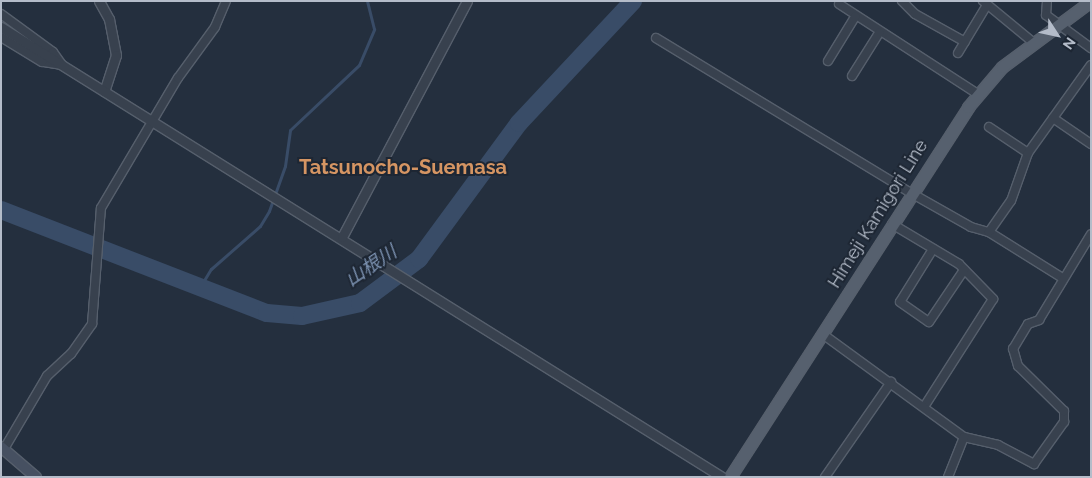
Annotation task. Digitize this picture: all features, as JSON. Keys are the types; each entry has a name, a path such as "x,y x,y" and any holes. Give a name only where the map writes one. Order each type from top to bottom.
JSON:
{"main road":[{"name":"Himeji Kamigori Line","path":"730,477 824,336 911,193 979,95 1002,67 1090,1"},
{"path":"2,448 36,477"}],"street":[{"path":"98,1 109,19 116,55 104,91"},
{"path":"2,448 47,376 71,354 92,324 101,208 154,121 215,27 226,1"},
{"path":"342,237 467,1"},
{"path":"902,1 915,14 965,42"},
{"path":"1046,1 1046,15 1091,48"},
{"path":"958,53 985,3 1034,43"},
{"path":"839,4 879,33 979,95"},
{"path":"1,14 53,52 62,65"},
{"path":"828,61 855,17"},
{"path":"1,27 342,237 722,477"},
{"path":"852,76 879,33"},
{"path":"1,37 42,62 62,65"},
{"path":"656,38 911,193 971,227 989,232 1061,278"},
{"path":"989,232 1011,201 1028,153 1091,65"},
{"path":"1053,118 1091,144"},
{"path":"989,127 1028,153"},
{"path":"892,224 964,270 993,299 924,406"},
{"path":"824,336 891,382 964,437 998,444 1034,464 1064,422 1064,411 1018,366 1013,349 1028,324 1038,320 1061,278 1091,234"},
{"path":"933,249 900,302 929,322 964,270"},
{"path":"825,477 891,382"},
{"path":"948,477 964,437"}],"waterway":[{"path":"200,287 211,269 260,226 269,211 285,166 290,130 359,65 374,29 367,1"},
{"name":"山根川","path":"1,210 267,313 302,316 360,303 419,259 519,123 633,1"}],"district":[{"name":"Tatsunocho-Suemasa","path":"403,167"}]}
